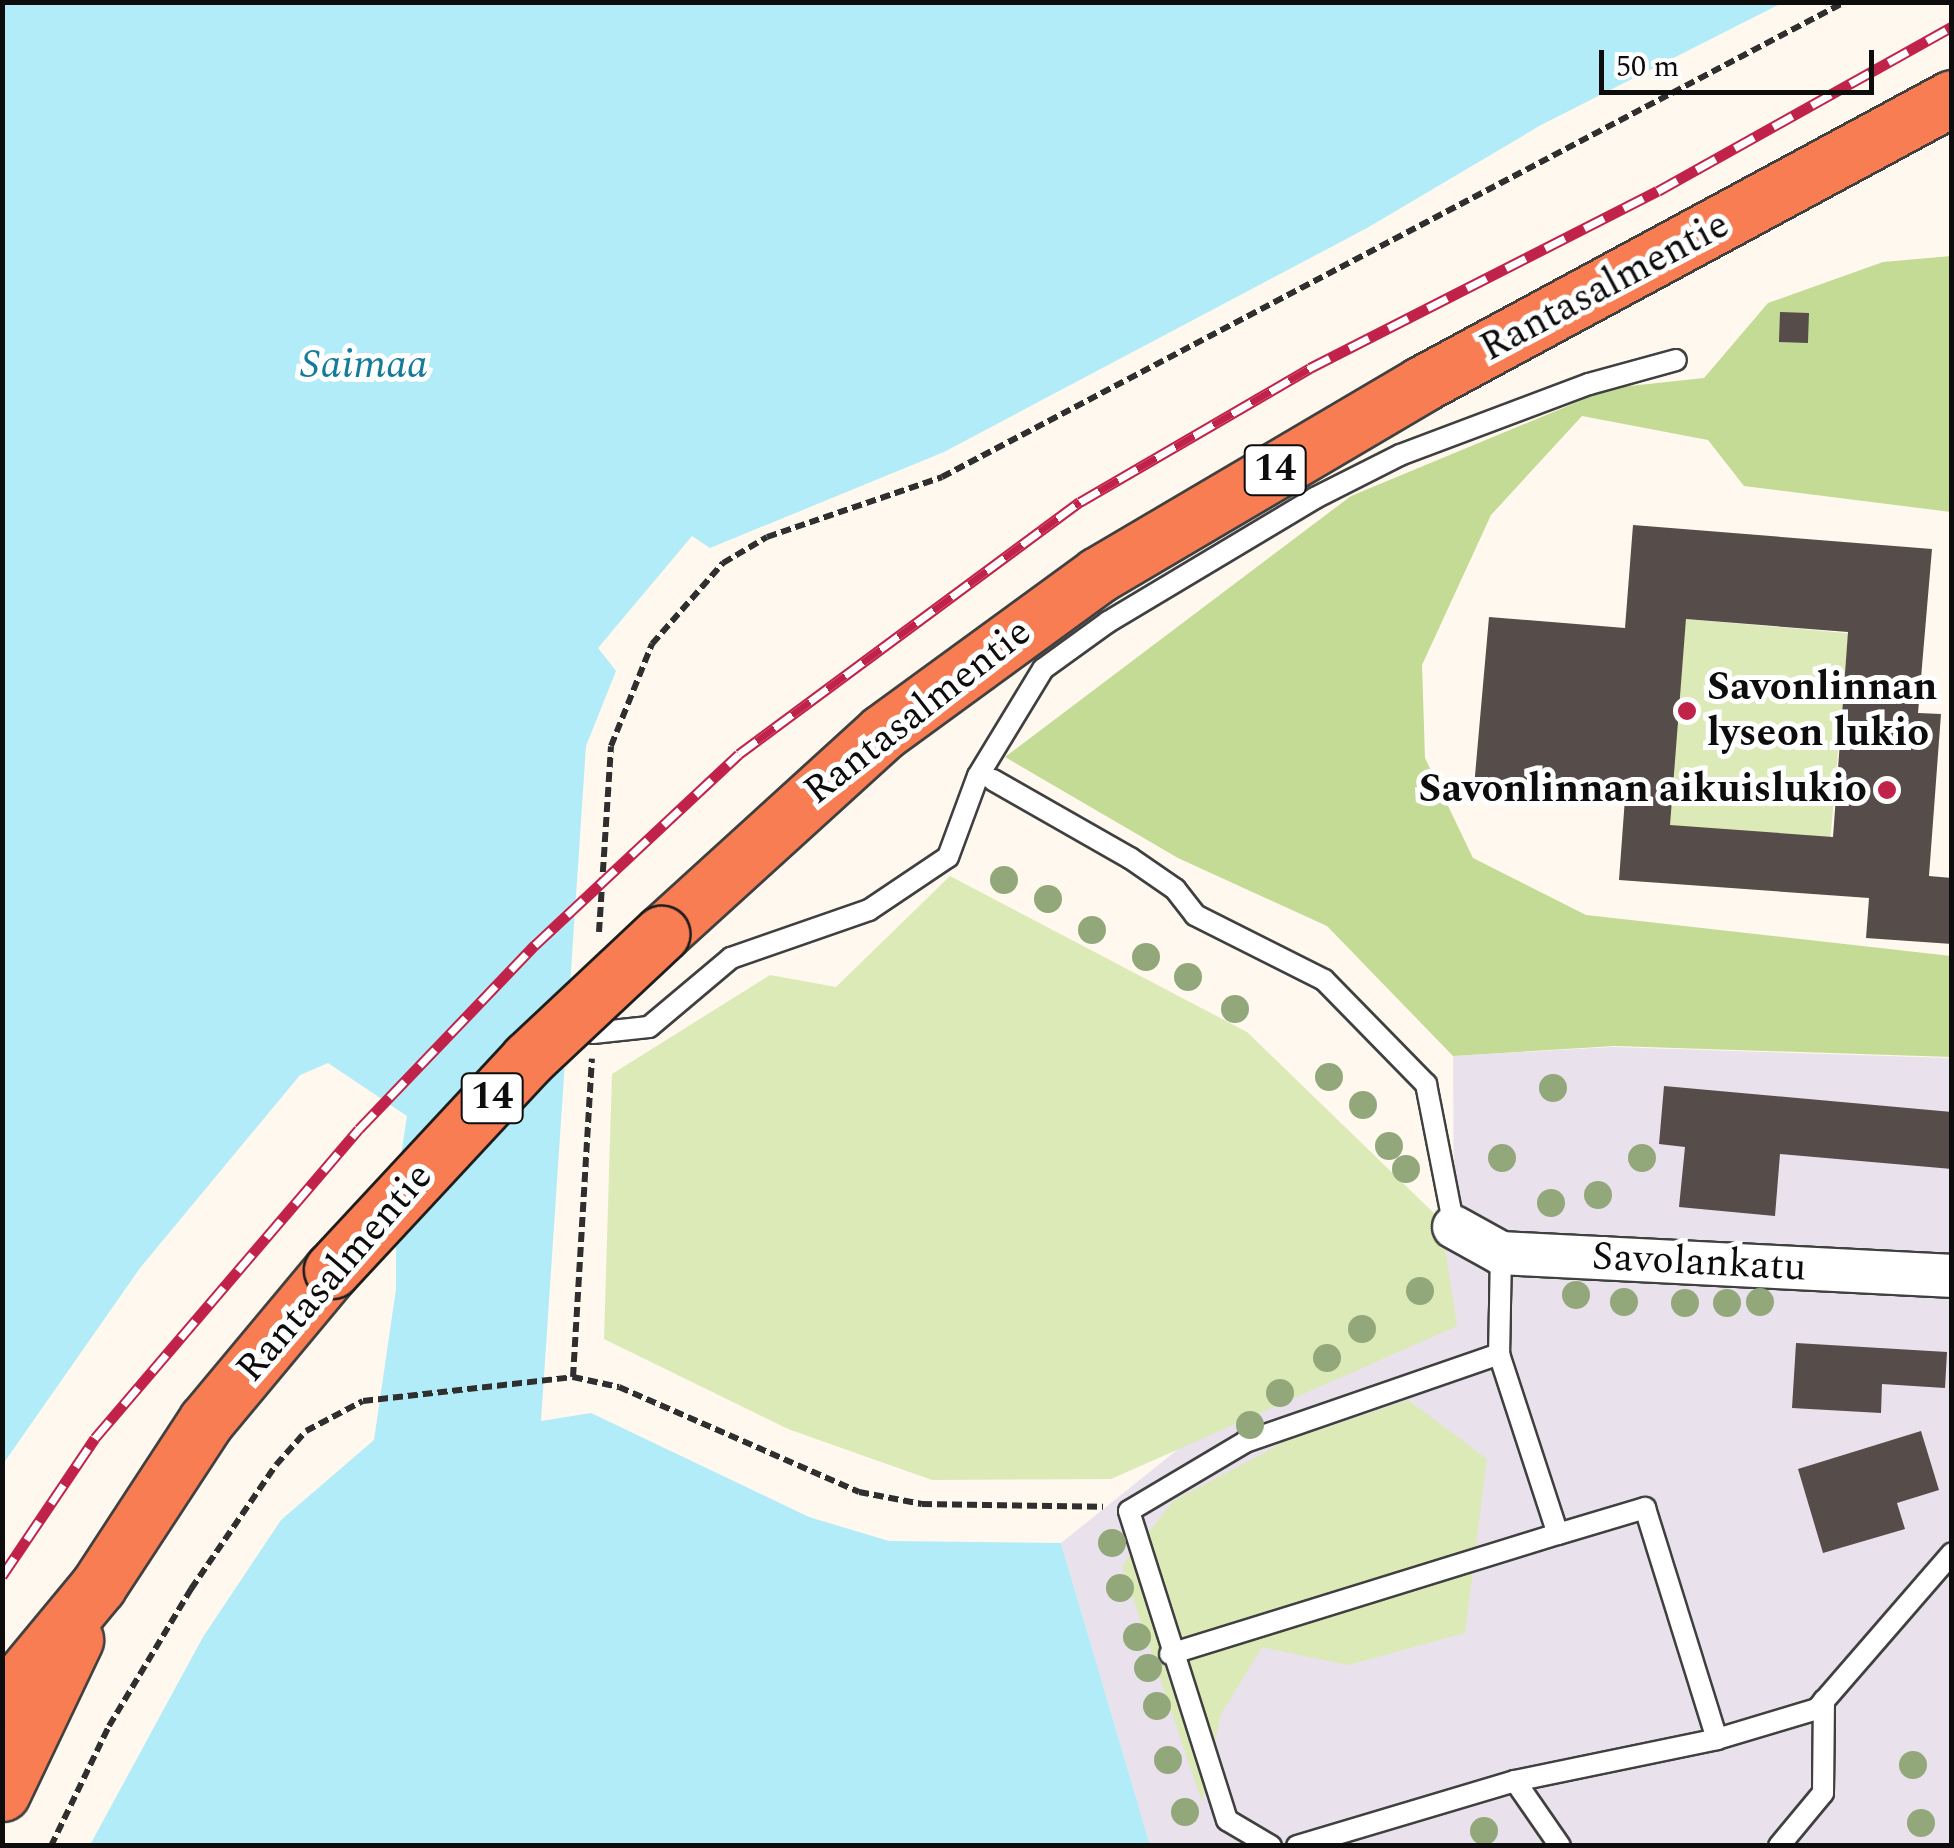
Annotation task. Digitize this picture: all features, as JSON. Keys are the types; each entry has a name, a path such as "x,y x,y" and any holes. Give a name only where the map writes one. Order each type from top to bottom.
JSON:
{"highway":[{"name":"Rantasalmentie","path":"2,1702 98,1586 206,1421 332,1270 528,1059 883,732 1098,576 1422,384 1952,98"},
{"name":"Rantasalmentie","path":"2,1793 98,1586"}],"street":[{"name":"Savolankatu","path":"1454,1228 1502,1254 1952,1276"}],"lane":[{"path":"593,1033 648,1028 731,958 869,910 948,857 978,776 1043,669 1108,622 1400,455 1589,384 1676,360"},
{"path":"993,780 1130,858 1175,889 1195,915 1324,980 1426,1084 1454,1228"},
{"path":"1502,1254 1499,1354 1558,1534"},
{"path":"1271,1846 1227,1820 1170,1654 1129,1510 1245,1442 1499,1354"},
{"path":"1170,1654 1645,1508 1717,1739"},
{"path":"1296,1846 1515,1781 1717,1739 1816,1708 1952,1554"},
{"path":"1780,1846 1822,1793 1824,1700"},
{"path":"1515,1781 1560,1846"}],"path":[{"path":"599,938 611,746 652,644 722,564 767,537 942,477 1844,2"},
{"path":"573,1377 593,1033"},
{"path":"51,1846 119,1709 276,1465 306,1431 363,1402 573,1377 619,1387 859,1492 922,1504 1066,1502 1129,1510"}],"shaded area":[{"path":"1612,1047 1951,1058 1951,1845 1150,1845 1061,1543 1454,1228 1453,1056"}],"green space":[{"path":"1951,256 1951,512 1744,486 1708,440 1582,416 1491,515 1422,665 1425,758 1473,858 1586,915 1951,956 1951,1057 1615,1046 1453,1056 1327,926 1178,858 1005,757 1351,496 1611,388 1704,378 1768,303 1883,262"},
{"path":"1686,619 1848,633 1830,839 1668,825"},
{"path":"950,876 1247,1032 1441,1220 1457,1326 1111,1479 932,1480 788,1429 604,1339 612,1074 770,975 836,987"},
{"path":"1408,1400 1487,1459 1465,1633 1348,1665 1262,1647 1221,1714 1202,1802 1122,1566 1173,1501 1284,1442"}],"water":[{"name":"Saimaa","path":"3,3 1782,3 1541,125 1367,228 944,452 710,548 692,536 598,648 616,671 586,746 541,1421 591,1413 809,1517 889,1541 1061,1543 1150,1845 90,1845 203,1637 281,1520 374,1440 396,1289 396,1188 407,1116 328,1063 300,1075 140,1268 3,1464"}],"building":[{"path":"1780,312 1809,313 1808,343 1779,342"},
{"path":"1633,525 1932,549 1918,713 1941,714 1929,876 1952,878 1952,944 1866,938 1869,898 1619,880 1625,798 1474,787 1489,617 1625,628","holes":["1686,619 1848,632 1833,837 1670,825"]},
{"path":"1664,1086 1952,1112 1952,1169 1780,1154 1775,1216 1679,1207 1685,1147 1659,1144"},
{"path":"1796,1343 1947,1352 1945,1388 1882,1384 1881,1413 1792,1408"},
{"path":"1921,1431 1939,1490 1897,1503 1905,1529 1823,1553 1798,1469"}],"railway":[{"path":"2,1576 95,1438 359,1129 535,945 739,754 1080,502 1310,368 1658,191 1952,27"}],"place":[{"name":"Savonlinnan lyseon lukio","path":"1687,711"},
{"name":"Savonlinnan aikuislukio","path":"1887,790"}]}
